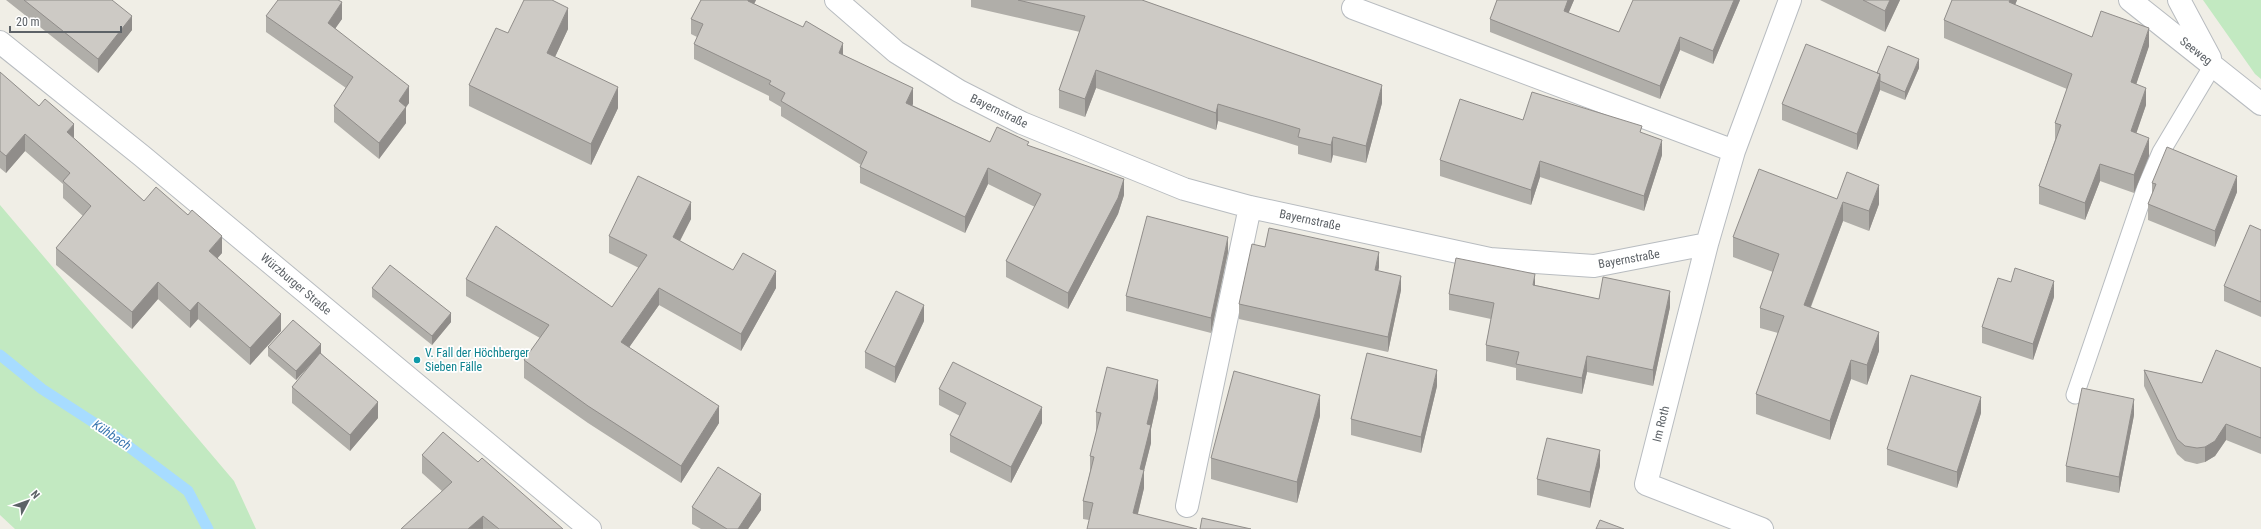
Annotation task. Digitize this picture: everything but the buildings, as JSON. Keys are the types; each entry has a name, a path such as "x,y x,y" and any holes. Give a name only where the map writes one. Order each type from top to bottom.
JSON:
{"street":[{"name":"Bayernstraße","path":"836,0 896,52 959,91 1022,123 1161,180 1250,207 1490,259 1594,266 1707,244"},
{"path":"1707,244 1734,151 1790,0"},
{"name":"Seeweg","path":"2130,0 2261,104"},
{"path":"2179,0 2213,65"},
{"path":"1353,8 1734,151"},
{"name":"Würzburger Straße","path":"0,42 155,166 590,529"},
{"path":"1187,506 1250,207"},
{"name":"Im Roth","path":"1707,244 1646,484 1762,529"}],"lane":[{"path":"2075,395 2146,187 2161,152 2213,65"}],"green space":[{"path":"2203,0 2261,0 2261,79 2255,74"},
{"path":"0,205 234,481 256,529 15,529 0,515"}],"waterway":[{"name":"Kühbach","path":"0,355 42,389 116,437 188,491 208,529"}],"place":[{"name":"V. Fall der Höchberger Sieben Fälle","path":"417,360"}]}
